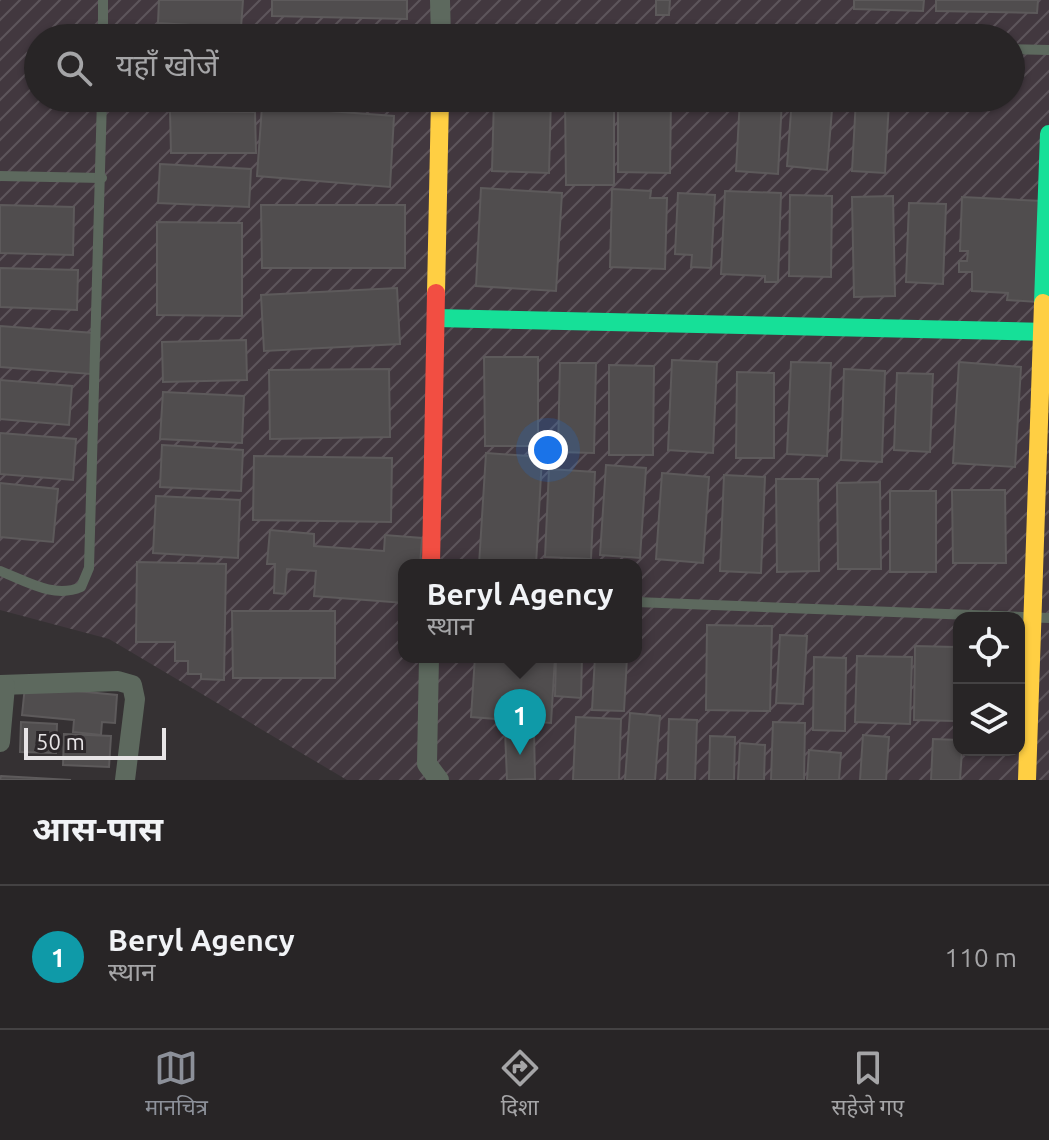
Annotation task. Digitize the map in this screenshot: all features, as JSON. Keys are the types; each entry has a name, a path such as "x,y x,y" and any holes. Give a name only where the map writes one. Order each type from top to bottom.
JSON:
{"street":[{"path":"440,0 441,24"},
{"path":"431,559 440,112"},
{"path":"1027,780 1041,618 1049,134"},
{"path":"436,318 1046,332"},
{"path":"429,663 427,764 439,780"},
{"path":"0,742 2,686 118,681 132,685 135,699 125,780"}],"lane":[{"path":"103,0 103,24"},
{"path":"1025,49 1049,50"},
{"path":"0,571 53,591 68,593 81,587 89,568 102,112"},
{"path":"0,176 102,178"},
{"path":"642,602 1041,618"}],"shaded area":[{"path":"0,0 1049,0 1049,780 347,780 109,639 0,610"}],"building":[{"path":"159,0 243,0 241,24 158,23"},
{"path":"272,0 407,0 407,19 272,16"},
{"path":"656,0 670,0 669,15 656,15"},
{"path":"854,0 924,0 923,11 854,9"},
{"path":"936,0 1038,0 1037,13 936,11"},
{"path":"170,112 255,112 256,153 171,153"},
{"path":"262,112 341,112 394,116 390,187 257,176"},
{"path":"494,112 551,112 549,173 492,171"},
{"path":"565,112 614,112 614,185 566,185"},
{"path":"618,112 671,112 670,173 618,172"},
{"path":"739,112 781,112 778,174 736,171"},
{"path":"791,112 832,112 827,170 787,166"},
{"path":"855,112 888,112 885,173 852,171"},
{"path":"160,164 251,169 249,207 158,203"},
{"path":"481,188 562,193 556,291 476,286"},
{"path":"612,189 651,191 650,198 667,198 665,269 610,267"},
{"path":"725,191 781,193 778,282 765,282 765,276 721,274"},
{"path":"678,193 715,195 711,268 691,267 692,255 675,254"},
{"path":"790,195 832,196 831,277 789,276"},
{"path":"893,196 895,296 854,297 852,197"},
{"path":"962,197 1042,201 1037,302 1007,300 1008,293 972,291 972,272 959,272 959,261 967,261 968,251 960,251"},
{"path":"909,203 946,204 943,284 906,282"},
{"path":"0,205 74,207 73,255 0,253"},
{"path":"261,205 405,205 405,268 262,268"},
{"path":"157,222 242,223 242,316 157,315"},
{"path":"0,268 78,270 77,310 0,307"},
{"path":"397,288 400,344 264,351 261,295"},
{"path":"0,326 94,333 91,374 0,367"},
{"path":"246,340 247,380 163,382 162,342"},
{"path":"484,357 538,357 538,446 485,446"},
{"path":"672,360 717,362 713,453 668,450"},
{"path":"791,362 831,363 827,456 787,454"},
{"path":"959,362 1021,367 1015,467 953,463"},
{"path":"560,363 596,363 594,453 558,452"},
{"path":"609,365 654,366 653,455 609,455"},
{"path":"389,369 390,437 270,439 269,370"},
{"path":"844,369 885,371 882,462 841,460"},
{"path":"737,372 774,373 774,458 736,458"},
{"path":"897,373 933,374 930,452 894,450"},
{"path":"0,380 72,386 69,425 0,419"},
{"path":"163,392 244,396 242,443 160,439"},
{"path":"0,433 76,439 73,480 0,474"},
{"path":"162,445 243,450 241,491 160,487"},
{"path":"486,453 542,457 536,559 479,559"},
{"path":"254,456 392,458 391,522 253,520"},
{"path":"606,465 646,468 640,558 600,555"},
{"path":"549,469 595,472 591,559 545,557"},
{"path":"662,473 709,477 703,563 656,559"},
{"path":"724,475 765,477 761,573 720,571"},
{"path":"776,479 818,479 819,571 777,572"},
{"path":"880,482 881,569 838,569 837,483"},
{"path":"0,483 58,489 53,542 0,537"},
{"path":"952,490 1005,490 1006,563 953,563"},
{"path":"890,491 936,491 936,572 890,572"},
{"path":"156,496 240,500 238,558 153,553"},
{"path":"270,530 314,534 314,546 384,551 385,535 422,538 420,559 398,559 398,603 314,596 316,571 287,569 285,594 274,593 275,564 267,564"},
{"path":"137,562 226,564 224,680 201,679 201,674 188,674 188,661 175,661 175,642 136,642"},
{"path":"232,611 335,611 335,678 233,678"},
{"path":"707,625 772,626 770,711 706,710"},
{"path":"780,635 807,636 803,704 776,703"},
{"path":"915,646 953,647 953,721 914,720"},
{"path":"857,656 912,657 910,724 855,722"},
{"path":"814,657 846,658 845,731 813,730"},
{"path":"475,663 555,663 551,723 471,717"},
{"path":"556,663 582,663 581,698 555,696"},
{"path":"595,663 627,663 624,711 592,710"},
{"path":"25,686 117,695 115,723 102,722 101,735 73,732 74,720 22,715"},
{"path":"630,713 660,716 655,780 625,780"},
{"path":"576,717 621,719 619,780 573,780"},
{"path":"669,719 697,720 695,780 667,780"},
{"path":"21,722 57,724 56,753 20,752"},
{"path":"773,722 805,723 804,780 771,780"},
{"path":"505,730 534,730 535,779 507,780"},
{"path":"64,734 111,736 109,767 63,765"},
{"path":"863,735 889,737 886,780 860,780"},
{"path":"710,736 735,737 734,780 709,780"},
{"path":"933,739 953,740 953,756 962,756 960,780 931,780"},
{"path":"740,743 765,745 764,780 738,780"},
{"path":"809,750 841,753 839,780 807,780"},
{"path":"1,776 71,780 0,780"}],"traffic: fast":[{"path":"1043,303 1049,134"},
{"path":"436,318 1049,332"}],"traffic: slow":[{"path":"436,293 440,112"},
{"path":"1027,780 1043,303"}],"traffic: jam":[{"path":"431,559 436,293"}],"place":[{"name":"Beryl Agency","path":"520,755"}]}
